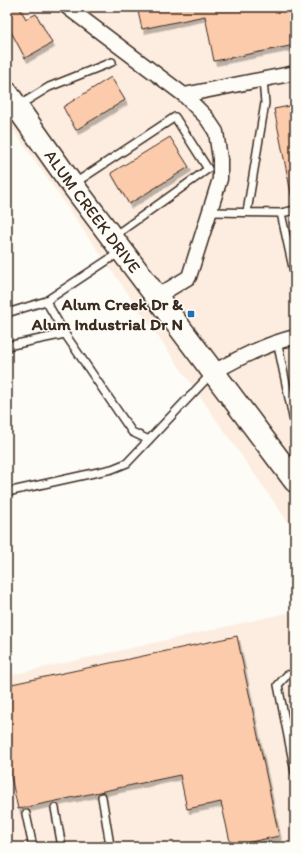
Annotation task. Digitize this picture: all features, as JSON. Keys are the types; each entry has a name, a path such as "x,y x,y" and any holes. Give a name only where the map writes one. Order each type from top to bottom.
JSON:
{"main road":[{"name":"ALUM CREEK DRIVE","path":"12,100 72,185 295,482"}],"street":[{"path":"67,7 184,95 206,117 216,132 219,145 220,179 189,277 156,297"},
{"path":"184,95 295,73"},
{"path":"212,373 239,358 277,341 295,337"}],"lane":[{"path":"12,100 112,62"},
{"path":"247,212 265,103 262,80"},
{"path":"7,313 46,301 208,169 175,117 72,185"},
{"path":"210,212 281,213 295,210"},
{"path":"281,213 295,277"},
{"path":"46,301 65,334 132,432 149,440"},
{"path":"7,346 65,334"},
{"path":"277,341 295,427"},
{"path":"7,492 112,469 127,463 212,373"},
{"path":"295,674 287,675 278,685 295,772"},
{"path":"100,847 110,846 102,797"},
{"path":"55,808 62,847"},
{"path":"26,814 33,847"}],"shaded area":[{"path":"7,7 295,7 295,532 7,121"},
{"path":"295,611 295,847 7,847 7,676"}],"building":[{"path":"7,7 19,7 26,19 36,14 52,43 25,58 7,24"},
{"path":"137,7 295,7 295,45 214,61 205,16 142,29"},
{"path":"111,77 125,100 76,130 63,107"},
{"path":"295,105 295,197 292,198 274,109"},
{"path":"170,137 189,167 129,204 111,173"},
{"path":"295,233 295,264 289,235"},
{"path":"237,636 279,836 231,846 221,802 187,809 180,775 18,809 7,758 7,685"}],"place":[{"name":"Alum Creek Dr & Alum Industrial Dr N","path":"191,314"}]}
